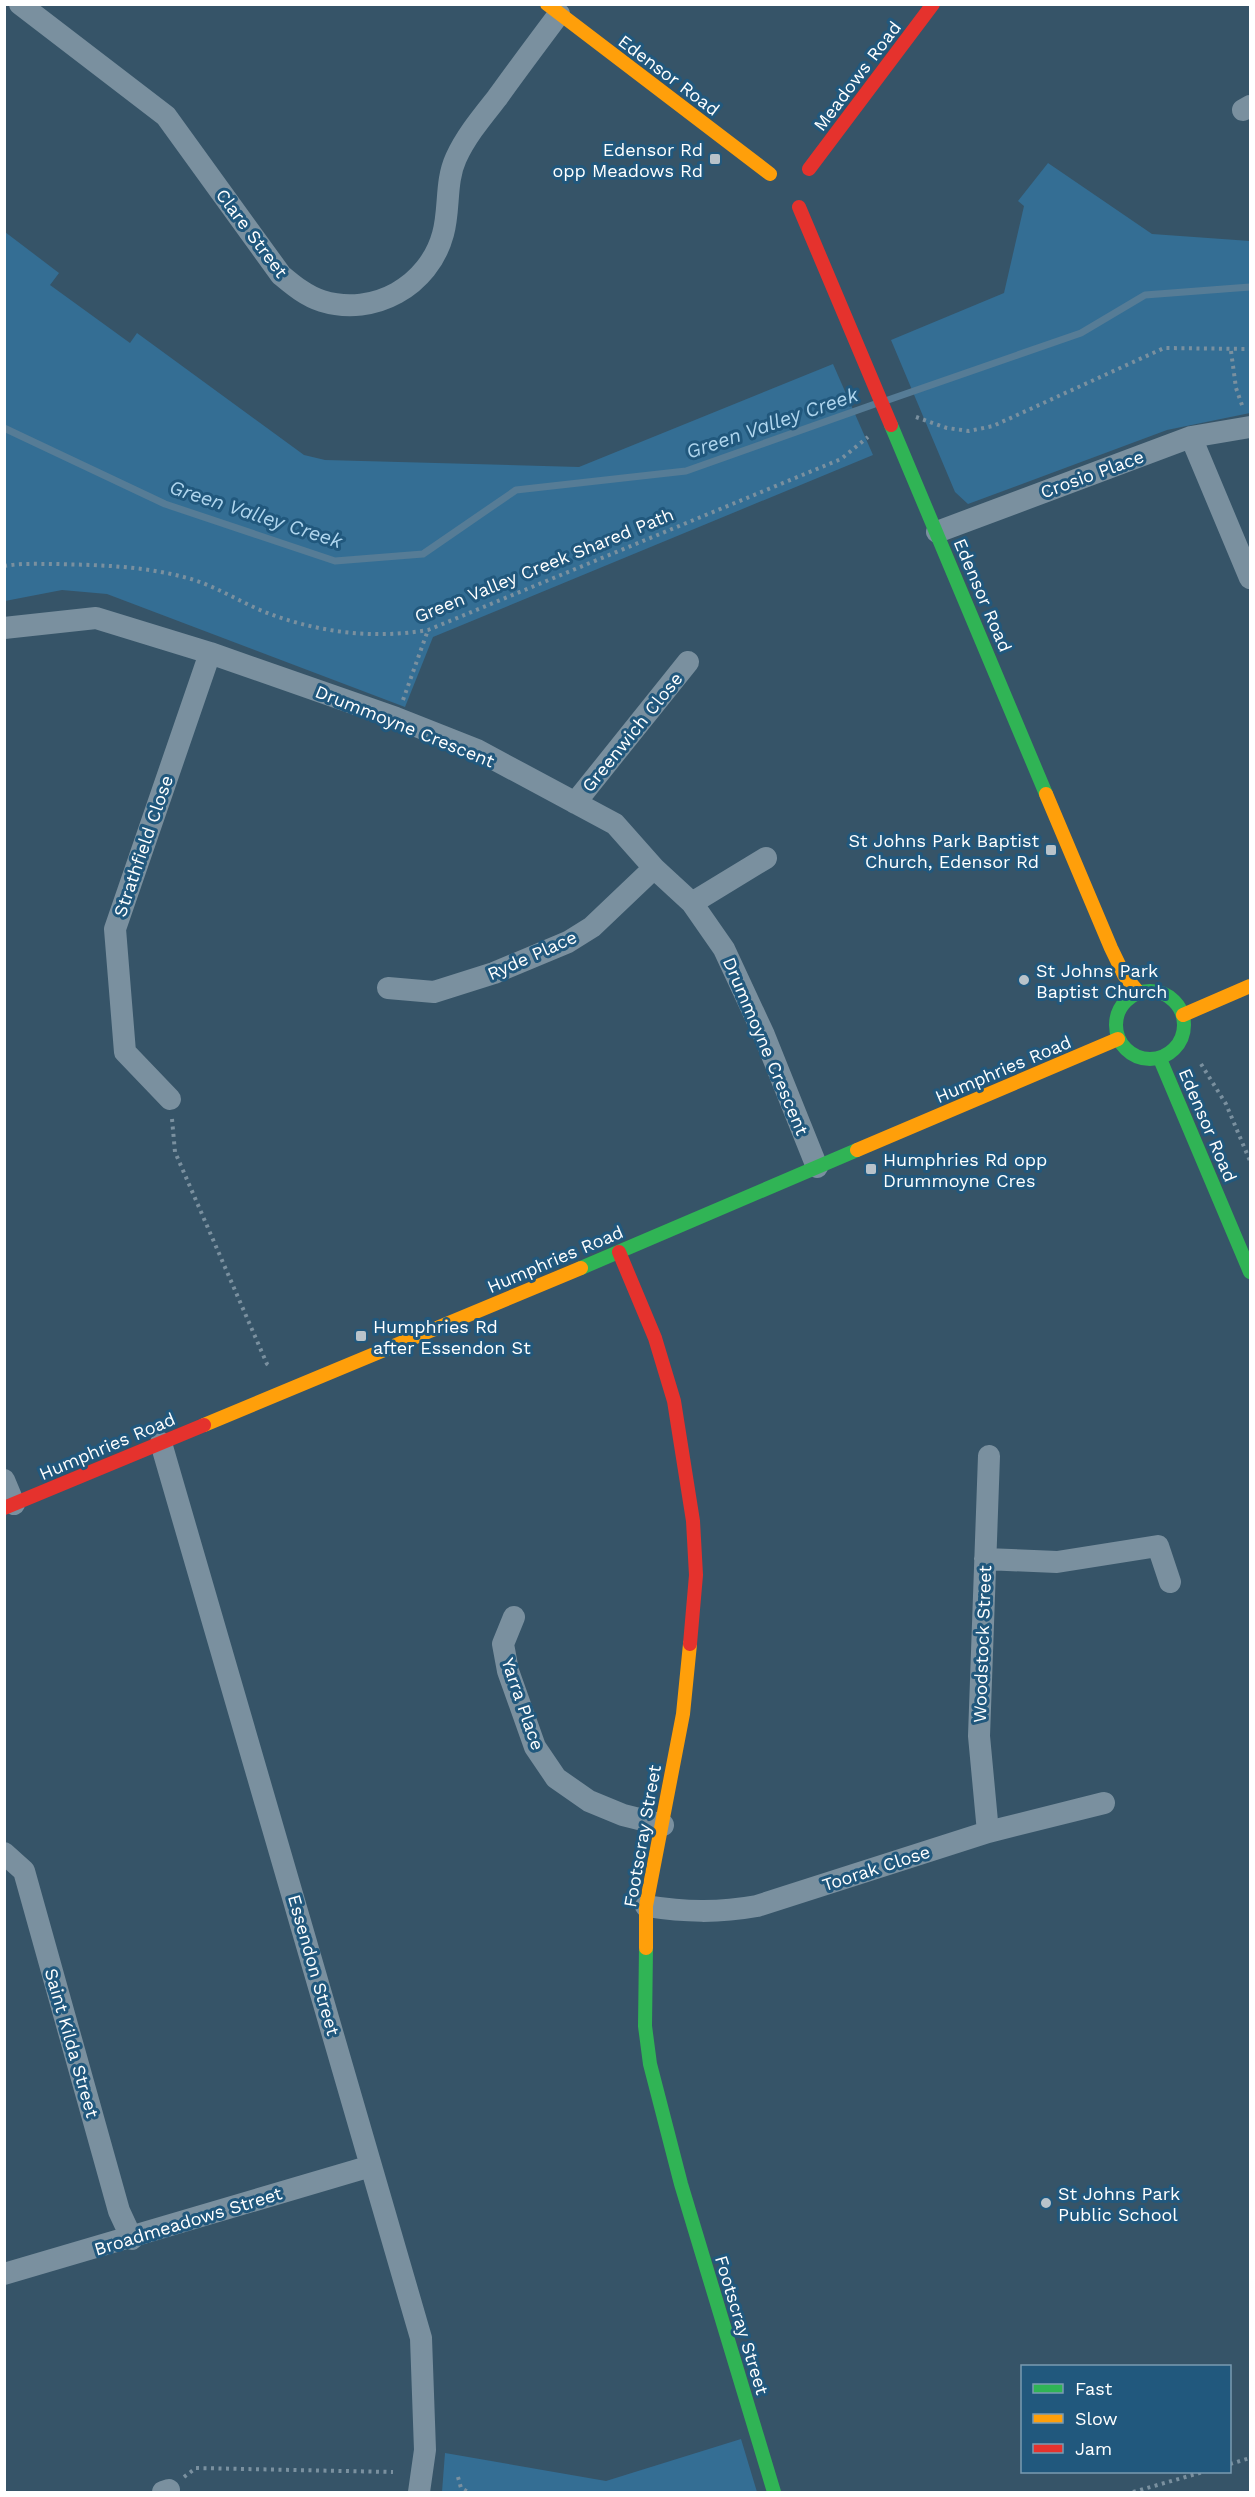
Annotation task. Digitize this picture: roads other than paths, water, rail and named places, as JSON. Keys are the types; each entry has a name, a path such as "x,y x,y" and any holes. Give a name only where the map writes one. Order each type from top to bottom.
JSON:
{"main road":[{"name":"Meadows Road","path":"809,169 933,4"},
{"name":"Edensor Road","path":"553,9 770,174"},
{"path":"797,162 809,169 815,184"},
{"path":"768,190 770,174 782,163"},
{"path":"783,207 799,207 811,198"},
{"name":"Edensor Road","path":"799,207 1112,948 1124,975 1139,993"},
{"path":"1118,1039 1116,1028 1121,1006 1139,993 1149,991 1168,996 1183,1015 1251,986"},
{"name":"Edensor Road","path":"1118,1039 1125,1049 1135,1056 1147,1060 1160,1059 1179,1045 1184,1034 1183,1015"},
{"name":"Humphries Road","path":"9,1506 619,1252 1118,1039"},
{"name":"Edensor Road","path":"1160,1059 1251,1272"},
{"name":"Footscray Street","path":"619,1252 655,1338 674,1401 693,1521 696,1575 692,1634 682,1714 646,1906 645,2026 650,2064 681,2184 774,2493"}],"street":[{"name":"Clare Street","path":"20,4 166,116 280,274 298,289 321,301 343,305 364,305 386,299 407,287 424,272 435,255 443,235 450,177 456,159 473,129 553,9"},
{"name":"Crosio Place","path":"937,532 1191,437 1248,421"},
{"path":"1191,437 1251,578"},
{"name":"Drummoyne Crescent","path":"4,628 96,618 210,653 396,718 477,750 615,824 654,868 692,903 724,950 764,1035 817,1167"},
{"name":"Strathfield Close","path":"170,1100 125,1052 115,929 210,653"},
{"name":"Greenwich Close","path":"575,803 688,662"},
{"path":"692,903 766,858"},
{"name":"Ryde Place","path":"388,988 434,992 494,973 568,942 592,927 654,868"},
{"name":"Essendon Street","path":"161,1443 421,2338 425,2438 419,2493"},
{"name":"Woodstock Street","path":"988,1832 979,1736 989,1456"},
{"path":"4,1480 9,1506"},
{"path":"985,1559 1057,1562 1158,1546 1170,1582"},
{"name":"Yarra Place","path":"514,1617 503,1644 508,1671 535,1747 556,1778 589,1801 623,1815 663,1825"},
{"name":"Toorak Close","path":"646,1906 687,1912 722,1913 757,1906 988,1832 1104,1803"},
{"name":"Saint Kilda Street","path":"4,1853 24,1871 119,2211 132,2239"},
{"name":"Broadmeadows Street","path":"4,2274 132,2239 371,2166"}],"waterway":[{"name":"Green Valley Creek","path":"888,400 1081,333 1145,295 1250,287"},
{"name":"Green Valley Creek","path":"4,428 165,504 335,561 423,554 516,490 686,471 875,404"}],"place":[{"name":"Edensor Rd opp Meadows Rd","path":"715,159"},
{"name":"St Johns Park Baptist Church, Edensor Rd","path":"1051,850"},
{"name":"St Johns Park Baptist Church","path":"1024,980"},
{"name":"Humphries Rd opp Drummoyne Cres","path":"871,1169"},
{"name":"Humphries Rd after Essendon St","path":"361,1336"},
{"name":"St Johns Park Public School","path":"1046,2203"}]}
